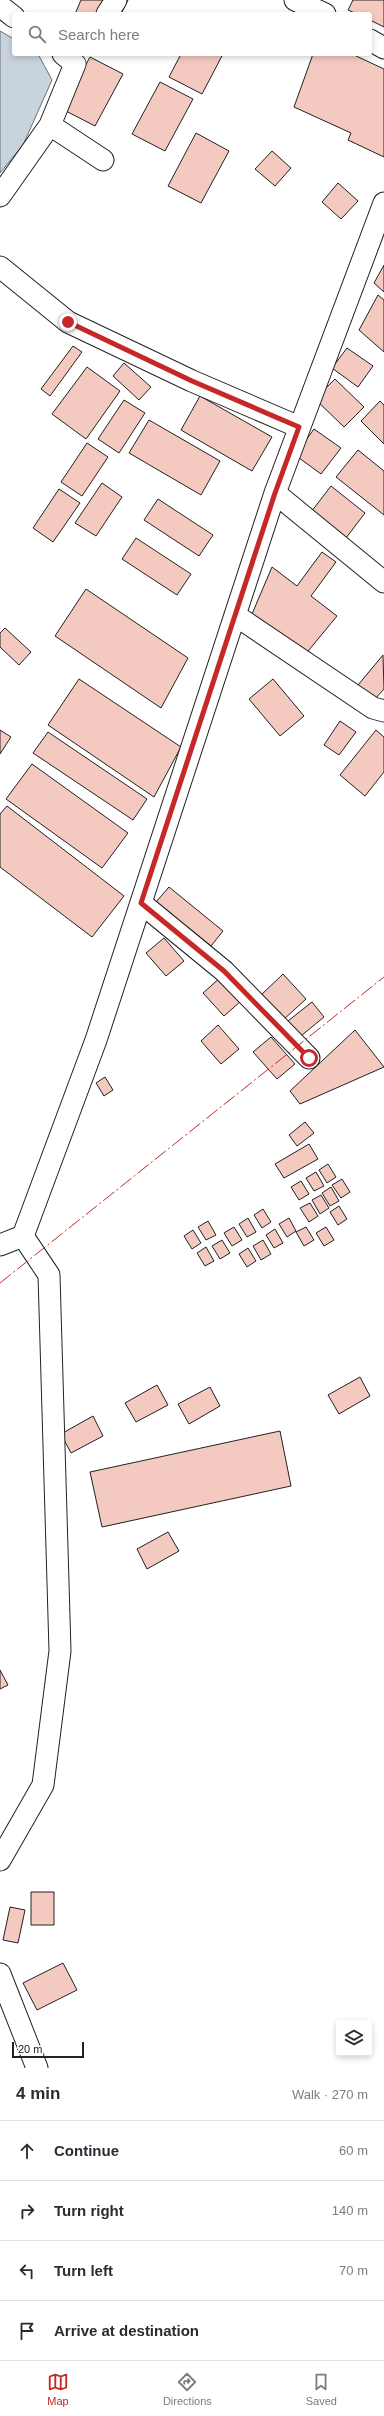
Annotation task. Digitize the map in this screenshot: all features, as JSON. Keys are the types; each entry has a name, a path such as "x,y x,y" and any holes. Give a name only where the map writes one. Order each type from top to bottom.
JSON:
{"street":[{"path":"108,12 116,0"},
{"path":"295,0 321,12"},
{"path":"0,6 12,15"},
{"path":"372,41 384,48"},
{"path":"0,196 50,125 73,57"},
{"path":"50,125 103,160"},
{"path":"23,1236 96,1040 275,493 383,210"},
{"path":"0,267 68,322 192,381 299,427"},
{"path":"275,493 384,582"},
{"path":"235,615 373,708 384,711"},
{"path":"141,903 224,971 309,1058"},
{"path":"0,1244 23,1236"},
{"path":"0,1860 43,1786 60,1650 49,1275 23,1236"},
{"path":"0,1974 37,2068"}],"shaded area":[{"path":"0,31 12,38 12,56 39,56 52,80 23,145 0,173"}],"building":[{"path":"81,0 128,0 122,12 76,12"},
{"path":"353,0 384,0 384,27 372,21 372,12 352,12 348,10"},
{"path":"180,56 222,56 202,94 169,77"},
{"path":"312,56 356,56 384,69 384,157 348,140 351,133 294,107"},
{"path":"90,57 123,74 95,126 62,109"},
{"path":"160,82 193,99 165,151 132,134"},
{"path":"196,133 229,151 201,203 168,186"},
{"path":"272,151 291,168 275,186 255,169"},
{"path":"338,183 358,201 341,219 322,202"},
{"path":"384,265 384,292 374,283"},
{"path":"378,295 384,300 384,352 359,330"},
{"path":"73,346 82,352 50,396 41,389"},
{"path":"347,348 373,366 358,387 332,368"},
{"path":"124,363 151,387 139,400 113,376"},
{"path":"87,367 120,391 86,439 52,414"},
{"path":"335,379 364,407 344,427 315,399"},
{"path":"200,396 272,437 252,471 181,430"},
{"path":"124,400 145,413 119,453 98,439"},
{"path":"380,401 384,405 384,444 361,421"},
{"path":"149,420 220,461 201,495 129,453"},
{"path":"314,429 341,448 321,474 295,455"},
{"path":"87,443 108,457 82,496 61,482"},
{"path":"358,450 384,471 384,515 336,477"},
{"path":"102,483 122,497 96,536 75,523"},
{"path":"331,486 365,513 346,538 311,512"},
{"path":"59,489 80,503 53,542 33,528"},
{"path":"158,499 213,535 199,556 144,520"},
{"path":"136,538 191,574 177,595 122,559"},
{"path":"322,552 336,562 311,596 337,616 304,656 252,614 272,567 297,586"},
{"path":"86,589 188,658 161,708 55,636"},
{"path":"5,628 31,652 19,665 0,647 0,633"},
{"path":"383,655 384,689 375,699 358,685"},
{"path":"79,679 181,747 154,797 48,725"},
{"path":"273,679 304,716 280,736 249,699"},
{"path":"340,721 356,732 339,755 324,745"},
{"path":"0,730 11,737 0,754"},
{"path":"376,730 384,737 384,772 365,796 340,775"},
{"path":"48,732 147,799 133,820 33,753"},
{"path":"32,764 128,833 102,868 6,799"},
{"path":"7,806 124,896 92,937 0,867 0,814"},
{"path":"169,887 223,931 211,946 156,902"},
{"path":"164,938 184,961 166,976 146,953"},
{"path":"283,974 306,999 282,1021 259,997"},
{"path":"221,977 241,1001 224,1016 203,993"},
{"path":"312,1002 324,1017 301,1036 288,1021"},
{"path":"218,1025 239,1049 221,1064 201,1041"},
{"path":"355,1030 384,1067 300,1104 290,1091"},
{"path":"271,1037 295,1064 277,1079 253,1052"},
{"path":"105,1077 113,1090 104,1096 96,1083"},
{"path":"305,1122 314,1133 297,1146 289,1135"},
{"path":"309,1144 318,1159 284,1178 275,1164"},
{"path":"328,1164 336,1177 327,1183 319,1170"},
{"path":"316,1172 324,1186 314,1191 306,1178"},
{"path":"342,1179 350,1192 341,1198 332,1185"},
{"path":"301,1181 309,1194 299,1200 291,1187"},
{"path":"331,1187 339,1201 330,1206 322,1193"},
{"path":"321,1195 329,1208 320,1214 312,1200"},
{"path":"310,1203 318,1216 309,1222 300,1208"},
{"path":"339,1206 347,1219 338,1225 330,1212"},
{"path":"263,1209 271,1222 262,1228 254,1215"},
{"path":"248,1218 256,1232 247,1237 239,1224"},
{"path":"289,1218 296,1231 287,1237 279,1224"},
{"path":"208,1221 216,1235 206,1240 198,1227"},
{"path":"234,1227 242,1240 232,1246 224,1233"},
{"path":"306,1227 314,1240 304,1246 296,1232"},
{"path":"326,1227 334,1240 324,1246 316,1233"},
{"path":"275,1229 283,1243 274,1248 266,1235"},
{"path":"193,1230 201,1243 192,1249 184,1236"},
{"path":"222,1240 230,1253 220,1259 212,1246"},
{"path":"263,1240 271,1254 261,1260 253,1246"},
{"path":"206,1247 214,1261 205,1266 197,1253"},
{"path":"248,1248 256,1261 247,1267 239,1254"},
{"path":"360,1377 370,1396 339,1414 328,1395"},
{"path":"157,1385 168,1405 136,1422 125,1403"},
{"path":"210,1387 220,1406 189,1424 178,1404"},
{"path":"93,1416 103,1436 71,1453 61,1434"},
{"path":"280,1431 291,1486 102,1527 90,1472"},
{"path":"168,1532 179,1551 147,1569 137,1549"},
{"path":"0,1670 8,1685 0,1689"},
{"path":"31,1892 54,1892 54,1925 31,1925"},
{"path":"10,1907 25,1910 18,1943 3,1940"},
{"path":"63,1963 77,1990 37,2010 23,1983"}],"power":[{"path":"0,1283 384,977"}],"route":[{"path":"68,322 192,381 299,427 275,493 141,903 224,971 309,1058"}]}
